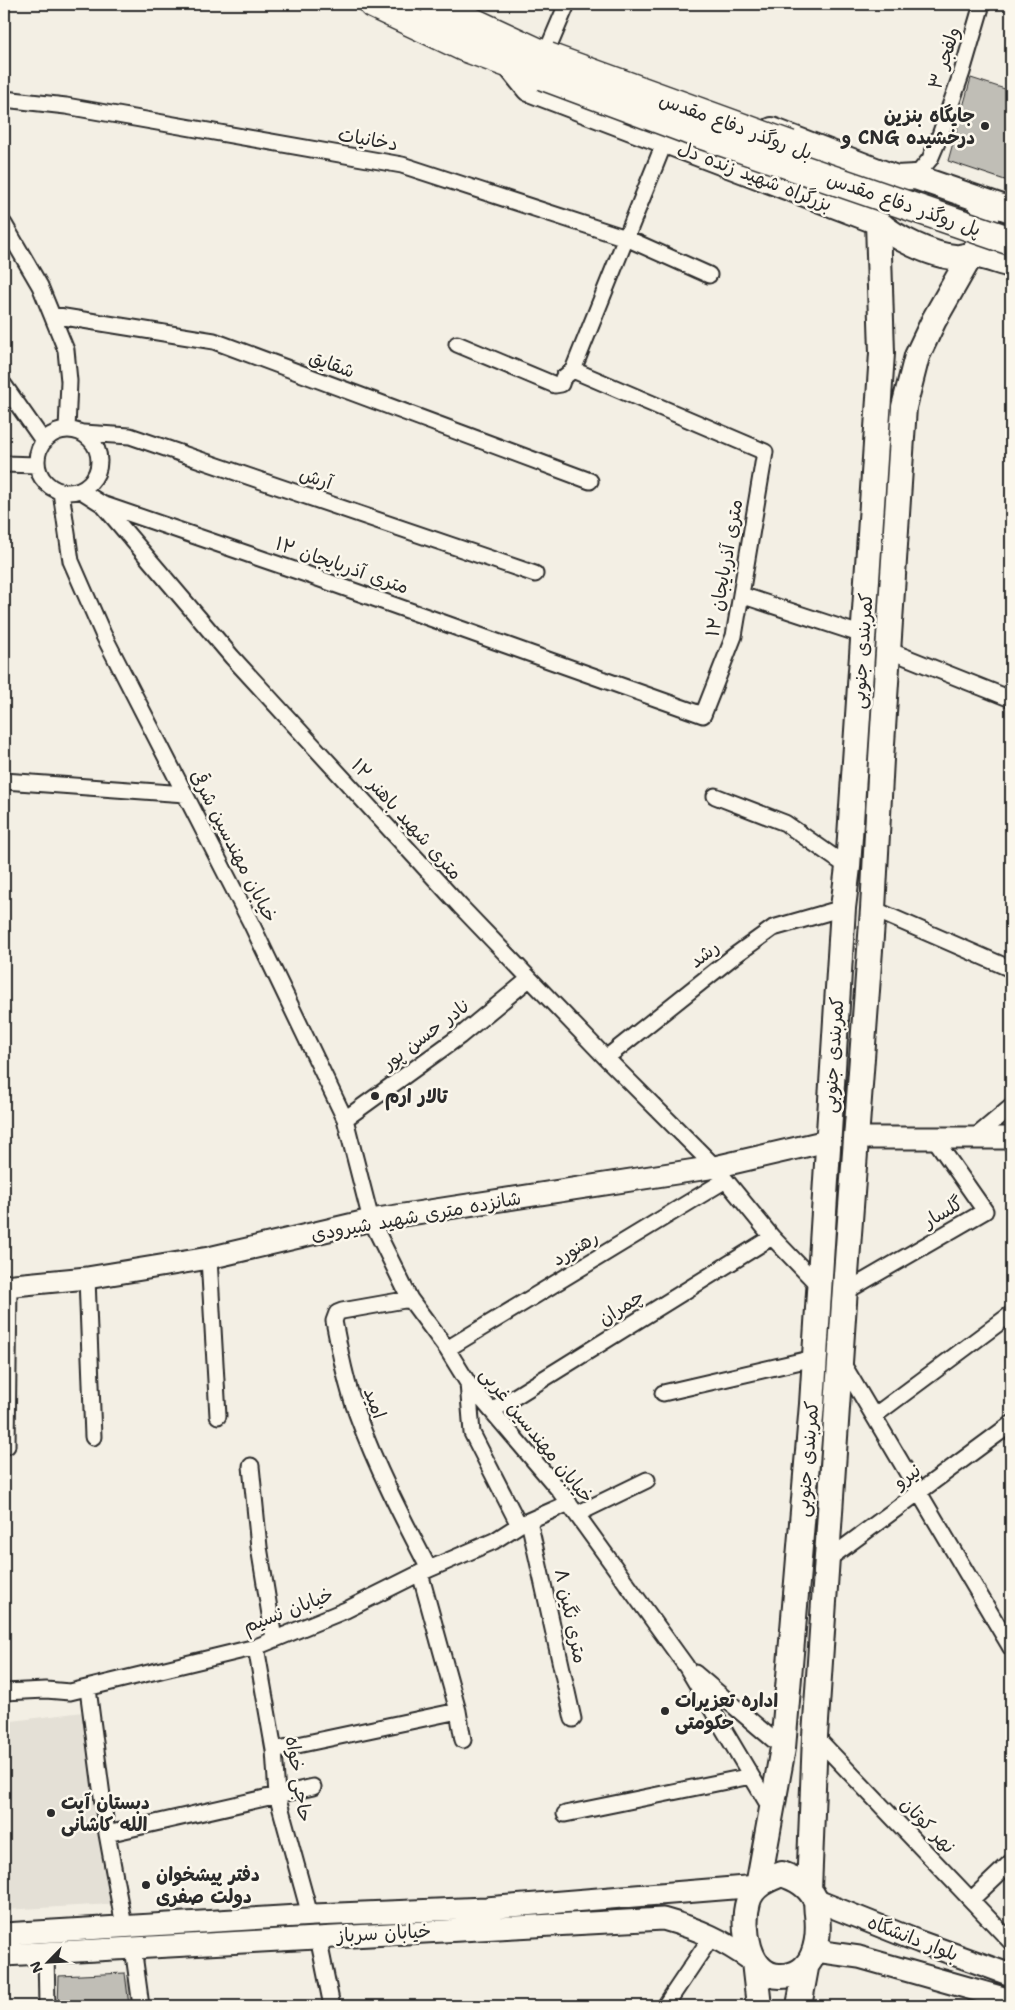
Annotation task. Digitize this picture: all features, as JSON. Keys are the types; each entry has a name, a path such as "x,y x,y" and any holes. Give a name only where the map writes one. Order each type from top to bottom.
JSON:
{"highway":[{"name":"بزرگراه شهید زنده دل","path":"373,4 464,46 547,59"},
{"name":"بزرگراه شهید زنده دل","path":"434,4 513,53"},
{"name":"بل روگذر دفاع مقدس","path":"547,59 835,162 1011,221"},
{"name":"پل روگذر دفاع مقدس","path":"547,59 688,130 1011,241"}],"main road":[{"name":"بزرگراه شهید زنده دل","path":"513,53 529,89 878,222 898,238 946,256 956,258 971,255 1011,265"},
{"name":"بزرگراه شهید زنده دل","path":"547,59 839,156 1011,210"},
{"path":"828,204 835,201 846,180 846,169 839,156"},
{"name":"کمربندی جنوبی","path":"758,1886 783,1748 819,1286 827,1141 843,908 848,867 882,353 878,222 874,212 881,186 906,177"},
{"name":"کمربندی جنوبی","path":"812,1895 815,1736 873,909 904,407 916,356 971,255 984,242 988,230 986,210 978,200"},
{"path":"878,405 904,407"},
{"path":"827,1141 856,1138 1011,1138"},
{"name":"شانزده متری شهید شیرودی","path":"7,1286 87,1278 209,1258 371,1220 719,1174 827,1141"},
{"path":"786,1708 817,1712"},
{"path":"759,2006 754,1962 747,1944 746,1917 748,1901 758,1886 768,1879 782,1874 797,1879 812,1895 819,1927 799,2006"},
{"name":"خیابان سرباز","path":"4,1955 318,1937 514,1916 758,1886"},
{"name":"بلوار دانشگاه","path":"812,1895 920,1942 1011,1974"},
{"name":"خیابان سرباز","path":"4,1934 310,1915 662,1919 696,1928 728,1944 754,1962"},
{"name":"بلوار دانشگاه","path":"811,1959 859,1957 1011,2000"},
{"path":"754,1962 770,1973 780,1976 794,1974 811,1959"}],"street":[{"path":"547,59 567,4"},
{"name":"ولفجر ۳","path":"906,177 930,159 962,72 982,4"},
{"name":"دخانیات","path":"4,99 66,106 402,165 626,238 709,275"},
{"path":"457,344 555,385 561,384 564,378 573,370 665,141"},
{"path":"4,224 40,286 66,350 69,381 67,430"},
{"name":"شقایق","path":"52,315 214,341 590,481"},
{"name":"۱۲ متری آذربایجان","path":"102,504 704,715 734,636 765,452 573,370"},
{"path":"4,385 44,442"},
{"path":"67,430 83,433 94,444 98,454 99,465 92,480 80,490 71,492 61,492 52,488 39,474 37,465 37,455 44,442 56,432 67,430"},
{"name":"آرش","path":"83,433 130,436 535,574"},
{"path":"4,464 37,465"},
{"name":"۱۲ متری شهید باهنر","path":"80,490 102,504 232,656 460,906 719,1174 772,1237 819,1286"},
{"name":"خیابان مهندسین شرقی","path":"61,492 71,561 103,634 251,923 345,1119 371,1220"},
{"path":"741,595 863,635"},
{"path":"888,650 1011,699"},
{"path":"4,781 185,794"},
{"path":"715,796 785,823 848,867"},
{"name":"رشد","path":"606,1058 734,956 773,928 843,908"},
{"path":"873,909 1011,969"},
{"name":"نادر حسن پور","path":"345,1119 460,1036 529,979"},
{"path":"974,1138 1011,1107"},
{"name":"گلسار","path":"845,1292 985,1211 934,1138"},
{"name":"رهنورد","path":"447,1350 719,1174"},
{"name":"خیابان مهندسین غربی","path":"371,1220 410,1299 468,1383 573,1508 686,1666"},
{"name":"چمران","path":"492,1411 772,1237"},
{"path":"209,1258 218,1416"},
{"path":"87,1278 93,1437"},
{"path":"6,1446 7,1286"},
{"name":"امید","path":"410,1299 342,1311 337,1313 334,1321 346,1382 357,1414 424,1571"},
{"path":"874,1416 1011,1314"},
{"path":"663,1393 814,1358"},
{"path":"840,1359 1011,1648"},
{"name":"۸ متری نگین","path":"468,1383 472,1433 524,1523 573,1719"},
{"name":"نیرو","path":"827,1560 1011,1424"},
{"path":"251,1466 259,1547 274,1639"},
{"name":"خیابان نسیم","path":"4,1692 46,1690 70,1692 88,1689 256,1647 346,1610 424,1571 494,1541 524,1523 573,1508 647,1480"},
{"path":"424,1571 458,1711 463,1740"},
{"name":"حاجی خواه","path":"256,1647 274,1750 277,1795 310,1915"},
{"path":"686,1666 783,1748"},
{"path":"686,1666 772,1811"},
{"path":"88,1689 107,1834 124,1926"},
{"path":"274,1750 458,1711"},
{"name":"نهر کوتان","path":"815,1736 1011,1942"},
{"path":"565,1814 751,1776"},
{"path":"107,1834 313,1787"},
{"path":"972,1899 1011,1862"},
{"path":"665,2006 712,1936"},
{"path":"318,1937 332,2006"},
{"path":"133,1947 141,2006"},
{"path":"46,1952 47,2006"}],"shaded area":[{"name":"دبستان آیت الله کاشانی","path":"83,1712 113,1904 4,1910 4,1722"}],"building":[{"name":"جایگاه بنزین و CNG درخشیده","path":"971,78 1011,91 1011,182 948,161"},
{"path":"125,1973 129,2006 58,2006 59,1976"}],"place":[{"name":"جایگاه بنزین و CNG درخشیده","path":"985,126"},
{"name":"تالار ارم","path":"375,1096"},
{"name":"اداره تعزیرات حکومتی","path":"665,1711"},
{"name":"دبستان آیت الله کاشانی","path":"51,1813"},
{"name":"دفتر پیشخوان دولت صفری","path":"146,1885"}]}
